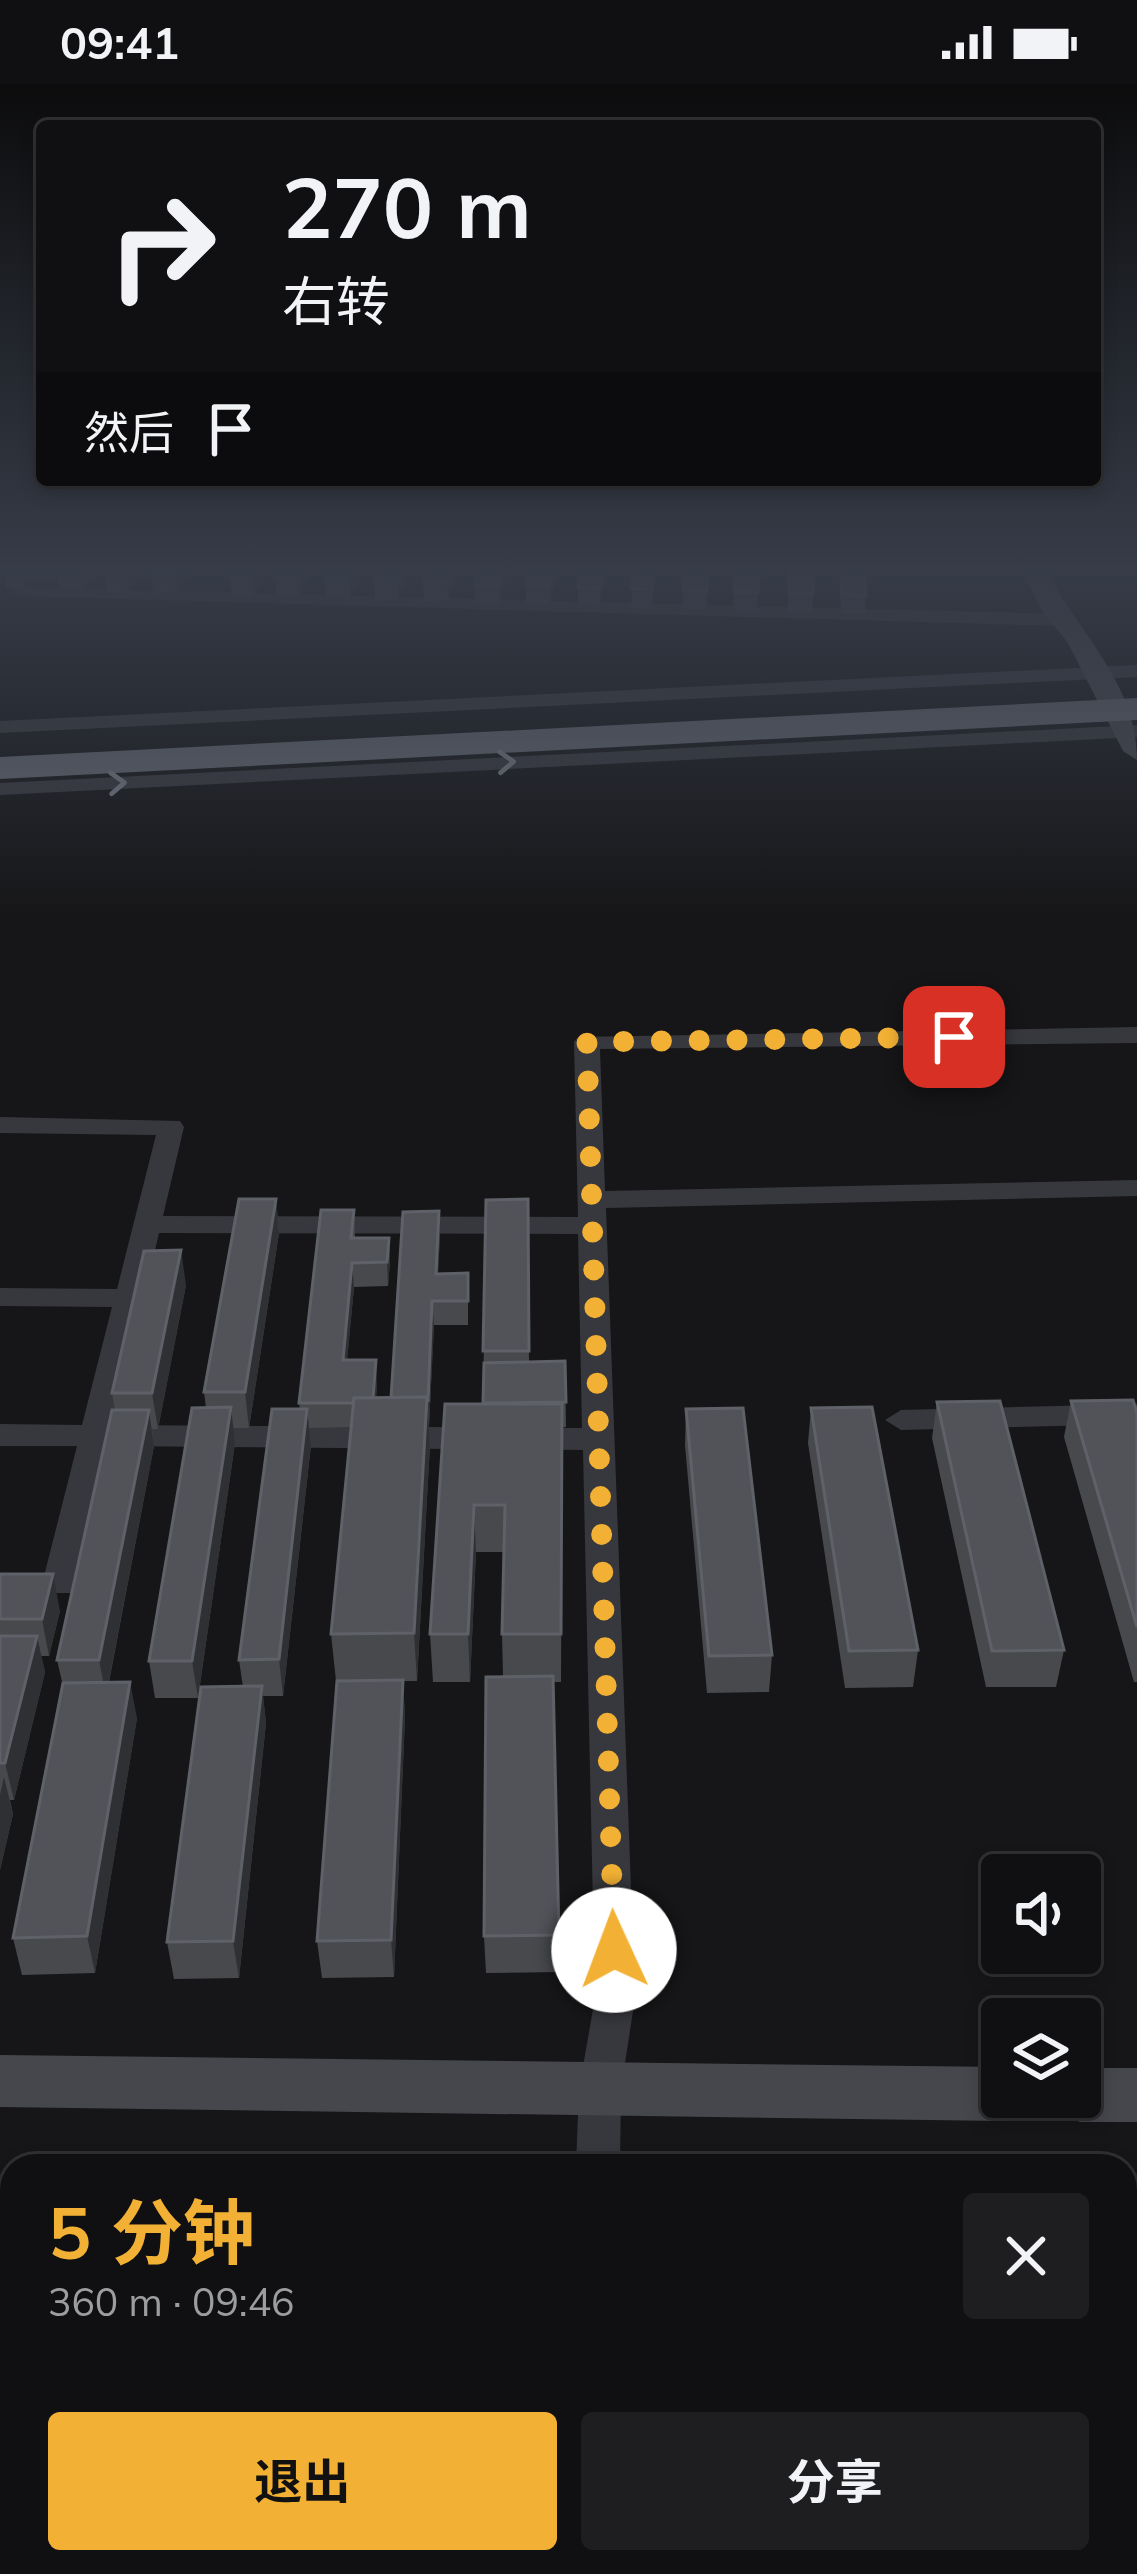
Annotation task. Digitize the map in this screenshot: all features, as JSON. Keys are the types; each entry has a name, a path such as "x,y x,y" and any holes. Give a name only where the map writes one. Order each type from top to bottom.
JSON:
{"highway":[{"path":"0,748 1124,710"},
{"path":"0,768 1124,710"}],"street":[{"path":"0,728 1124,710"},
{"path":"0,789 1124,710"},
{"path":"598,2154 600,2089 615,1998 587,1042 1137,1035"},
{"path":"0,1125 171,1127 58,1583"},
{"path":"147,1224 593,1213 1137,1188"},
{"path":"0,1297 129,1298"},
{"path":"901,1420 1137,1414"},
{"path":"0,1435 599,1439"},
{"path":"0,2081 981,2094"},
{"path":"1101,2095 1137,2095"}],"building":[{"path":"239,1199 276,1199 245,1392 204,1392"},
{"path":"528,1199 529,1351 483,1351 486,1200"},
{"path":"321,1210 354,1210 351,1238 389,1238 387,1262 352,1263 343,1360 376,1360 373,1398 354,1398 353,1403 299,1403"},
{"path":"439,1211 436,1274 468,1273 468,1301 432,1301 428,1402 427,1397 391,1398 403,1212"},
{"path":"181,1250 152,1393 112,1393 144,1251"},
{"path":"565,1361 566,1402 483,1403 484,1363"},
{"path":"427,1397 414,1633 331,1634 354,1398"},
{"path":"1133,1400 1137,1413 1137,1627 1071,1401"},
{"path":"1000,1401 1064,1650 992,1651 937,1402"},
{"path":"445,1404 562,1404 561,1634 502,1634 505,1505 474,1505 468,1634 430,1634"},
{"path":"231,1407 192,1661 149,1661 192,1408"},
{"path":"872,1407 918,1650 849,1651 811,1408"},
{"path":"743,1408 772,1655 709,1656 686,1409"},
{"path":"272,1409 307,1409 279,1659 239,1660"},
{"path":"112,1410 149,1410 99,1660 57,1660"},
{"path":"0,1574 53,1574 42,1619 0,1619"},
{"path":"0,1636 37,1636 5,1763 0,1763"},
{"path":"553,1676 559,1935 484,1936 486,1677"},
{"path":"403,1680 391,1940 317,1941 337,1681"},
{"path":"130,1682 87,1936 13,1938 63,1683"},
{"path":"262,1686 233,1941 167,1942 201,1687"}],"route":[{"path":"614,1950 587,1042 954,1037"}]}
